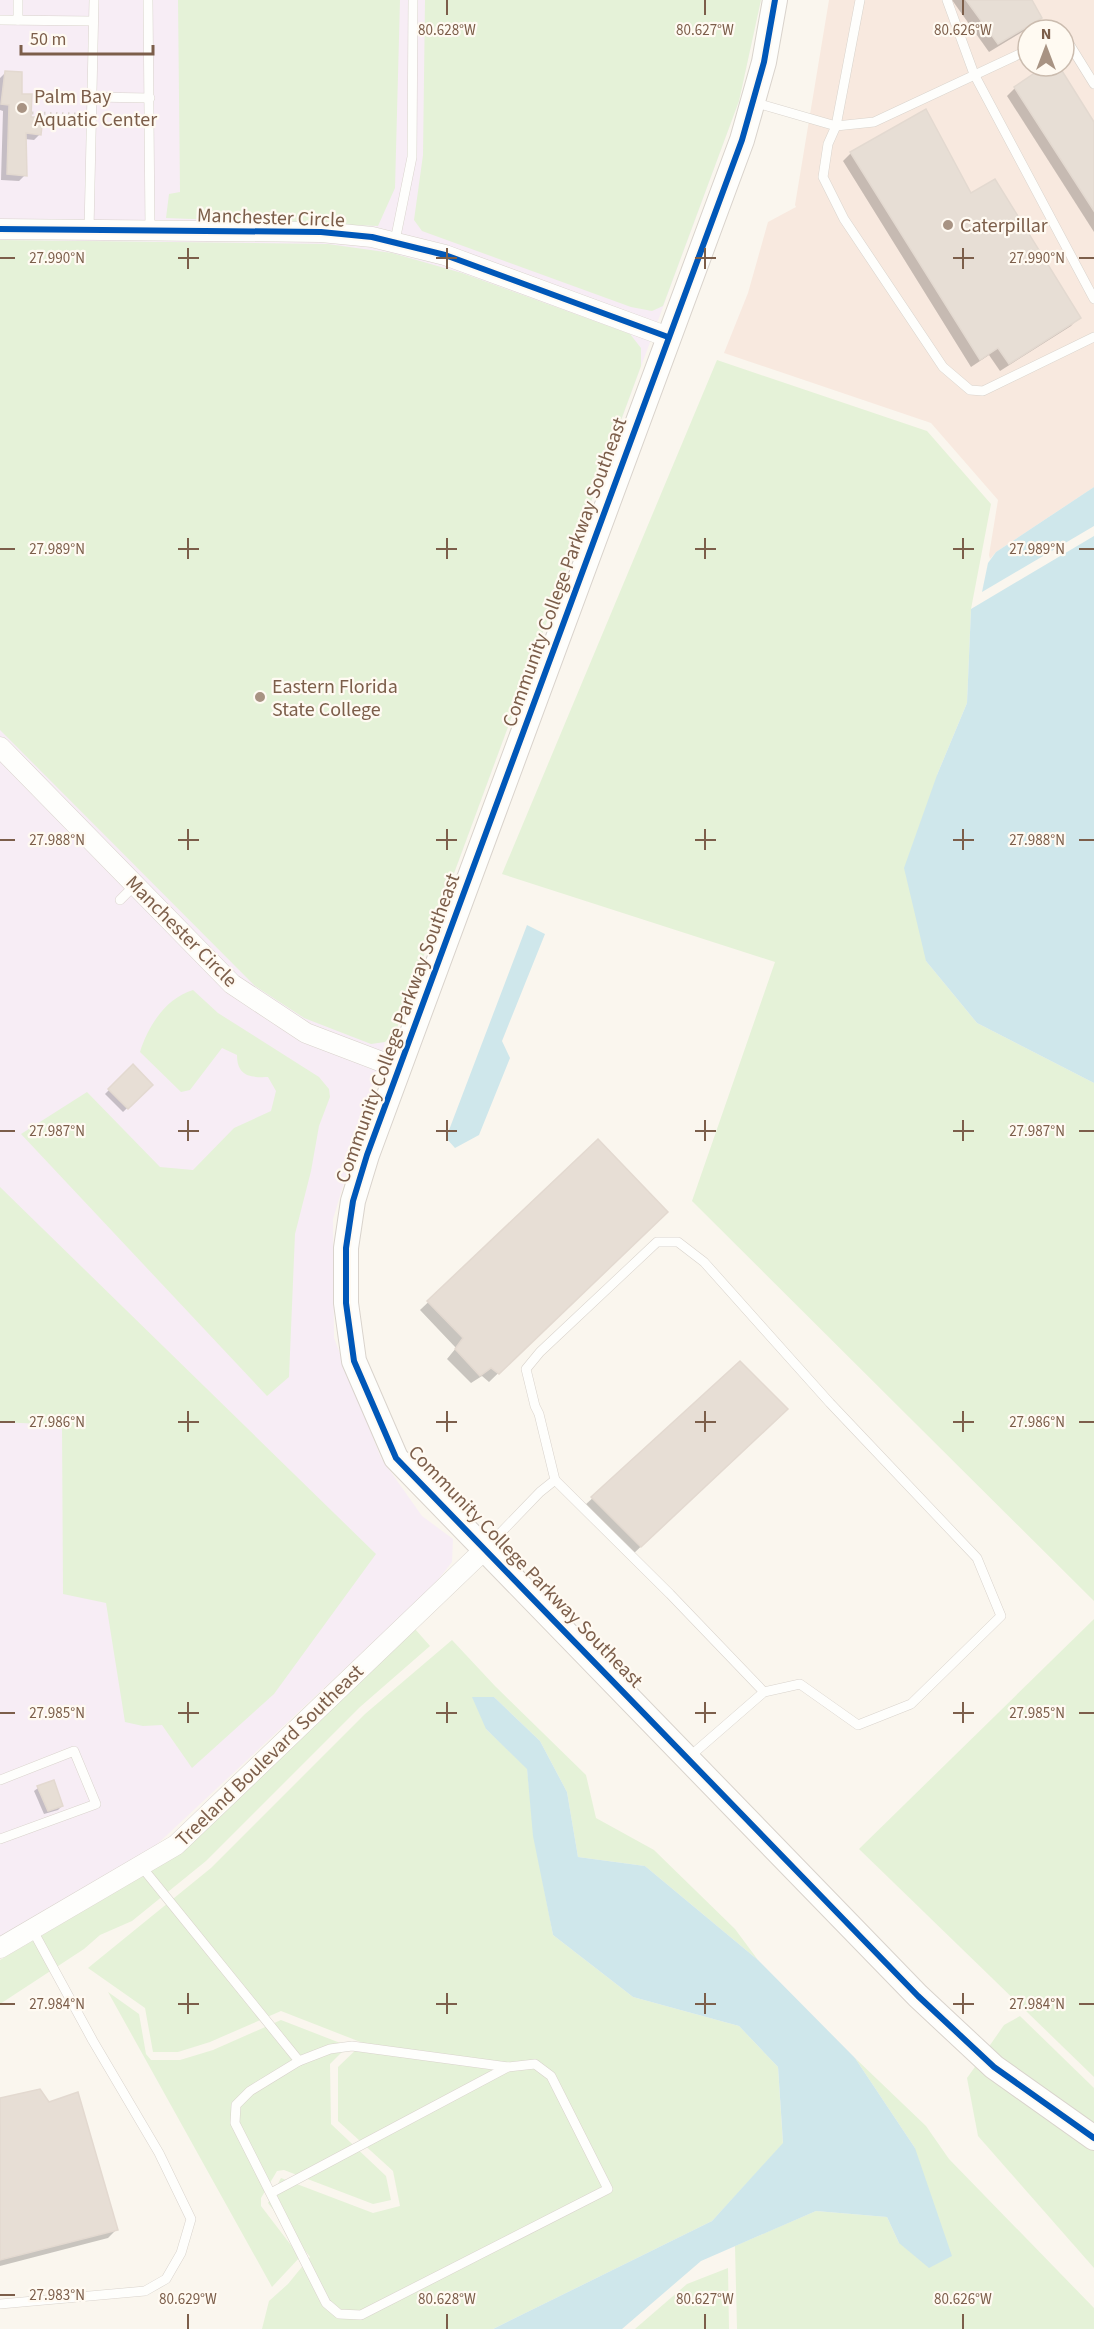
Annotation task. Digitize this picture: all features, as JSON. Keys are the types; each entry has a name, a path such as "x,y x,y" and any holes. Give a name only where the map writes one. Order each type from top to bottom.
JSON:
{"street":[{"name":"Community College Parkway Southeast","path":"776,0 764,63 742,140 367,1155 352,1210 346,1248 346,1303 354,1361 396,1458 918,1996 994,2067 1094,2138"},
{"name":"Manchester Circle","path":"0,229 321,232 372,237 445,255 668,337"},
{"name":"Manchester Circle","path":"0,747 232,984 306,1033 398,1068"},
{"name":"Treeland Boulevard Southeast","path":"0,1948 176,1845 485,1549"}],"lane":[{"path":"18,0 18,20"},
{"path":"90,230 93,0"},
{"path":"148,0 150,231"},
{"path":"395,242 412,157 413,0"},
{"path":"860,0 837,126 828,144 823,177 839,209 943,367 970,390 983,391 1094,337"},
{"path":"947,0 974,74 1094,299"},
{"path":"0,20 93,21"},
{"path":"753,102 837,126 874,122 1016,55"},
{"path":"1076,55 1094,84"},
{"path":"92,97 150,98"},
{"path":"120,900 135,885"},
{"path":"688,1758 764,1692 800,1684 858,1725 911,1704 1001,1616 977,1558 830,1403 704,1262 678,1242 657,1242 540,1352 526,1369 555,1480 664,1588 764,1692"},
{"path":"485,1549 540,1492 555,1480"},
{"path":"0,1780 74,1751 96,1804 0,1839"},
{"path":"141,1866 299,2061"},
{"path":"0,2304 144,2291 166,2279 181,2253 191,2219 159,2153 93,2041 32,1929"},
{"path":"352,2046 508,2067 535,2064 551,2076 608,2189 362,2315 339,2314 326,2303 235,2123 236,2105 250,2091 299,2061 330,2049 352,2046"},
{"path":"271,2193 508,2067"}],"path":[{"path":"32,113 79,114"}],"shaded area":[{"name":"Eastern Florida State College","path":"0,0 761,0 739,101 397,1028 385,1042 333,1219 334,1338 381,1458 422,1516 453,1539 452,1562 434,1585 151,1850 0,1938"},
{"path":"829,0 1094,0 1094,487 996,552 990,559 998,500 931,423 724,353 748,293 768,222 796,207"}],"green space":[{"path":"178,0 400,0 395,188 378,226 166,218 169,194 180,192"},
{"path":"425,0 761,0 739,101 663,306 652,311 631,307 422,231 414,220 423,155"},
{"path":"0,240 328,244 392,253 462,273 630,334 641,348 641,366 397,1028 385,1042 371,1044 304,1018 255,986 0,730"},
{"path":"717,360 927,431 991,504 971,609 967,703 937,775 926,961 977,1023 1094,1083 1094,1601 692,1201 775,962 502,874"},
{"path":"193,990 218,1013 319,1077 329,1089 330,1097 319,1126 311,1171 295,1234 289,1377 267,1396 21,1134 87,1092 160,1167 193,1170 234,1128 271,1111 276,1091 268,1077 245,1074 239,1067 237,1055 222,1048 190,1090 181,1092 140,1052 159,1014 174,999"},
{"path":"0,1187 376,1554 274,1694 192,1768 162,1725 143,1726 125,1722 106,1603 63,1594 62,1425 0,1422"},
{"path":"1094,1619 1094,2077 859,1849"},
{"path":"415,1629 430,1646 360,1707 206,1861 132,1921 100,1935 84,1949 0,2004 0,1960 182,1853"},
{"path":"452,1640 495,1686 586,1775 596,1818 654,1850 735,1929 758,1960 645,1866 578,1857 567,1792 540,1741 494,1697 486,1729 527,1768 534,1836 553,1935 633,1997 739,2026 778,2067 783,2144 712,2221 493,2329 262,2329 269,2301 288,2284 310,2257 268,2203 281,2178 373,2213 400,2206 393,2171 338,2121 338,2067 363,2043 281,2011 210,2042 178,2052 153,2052 145,2008 88,1968 211,1868 365,1714"},
{"path":"108,1992 139,2014 146,2054 151,2060 180,2060 213,2050 281,2020 348,2046 330,2064 331,2124 386,2176 391,2200 373,2204 284,2170 277,2171 261,2198 261,2206 300,2257 272,2287"},
{"path":"1020,2016 1094,2088 1094,2126 988,2048 1004,2025"},
{"path":"855,2058 926,2126 949,2159 1094,2308 1094,2329 737,2329 735,2246 816,2211 887,2217 899,2243 915,2148"},
{"path":"977,2064 1094,2149 1094,2268 978,2136 967,2078"},
{"path":"728,2268 729,2329 635,2329 687,2284"}],"water":[{"path":"1094,487 1094,526 982,592 988,563 996,552"},
{"path":"1094,536 1094,1083 977,1023 926,961 904,868 937,775 967,703 971,609"},
{"path":"527,925 545,934 502,1041 510,1058 479,1135 455,1148 446,1138"},
{"path":"472,1697 494,1697 540,1741 567,1792 578,1857 645,1866 758,1960 855,2058 915,2148 952,2256 929,2268 899,2243 887,2217 816,2211 701,2261 622,2329 493,2329 712,2221 783,2143 778,2067 739,2026 633,1997 553,1935 533,1836 527,1769 486,1729"}],"building":[{"path":"966,0 1032,0 1042,18 1016,18 1016,33 998,44"},
{"path":"5,71 22,72 22,94 32,94 31,117 43,117 41,135 26,133 27,176 7,174 9,105 1,104"},
{"path":"1027,78 1066,78 1094,122 1094,211 1014,87"},
{"path":"926,109 971,193 995,179 1081,318 1009,364 998,348 980,360 850,152"},
{"path":"133,1064 153,1085 128,1109 108,1089"},
{"path":"598,1139 668,1212 499,1374 491,1368 480,1376 455,1349 463,1338 427,1301"},
{"path":"740,1361 788,1409 641,1547 591,1497"},
{"path":"54,1780 63,1806 48,1811 37,1786"},
{"path":"40,2089 49,2102 78,2092 118,2230 0,2260 0,2098"}],"cycle path":[{"path":"775,0 764,62 742,140 367,1155 353,1201 346,1248 346,1303 354,1361 396,1458 918,1996 994,2067 1094,2138"},
{"path":"0,229 321,232 372,237 445,255 668,337"}],"place":[{"name":"Palm Bay Aquatic Center","path":"22,108"},
{"name":"Caterpillar","path":"948,225"},
{"name":"Eastern Florida State College","path":"260,697"}]}
